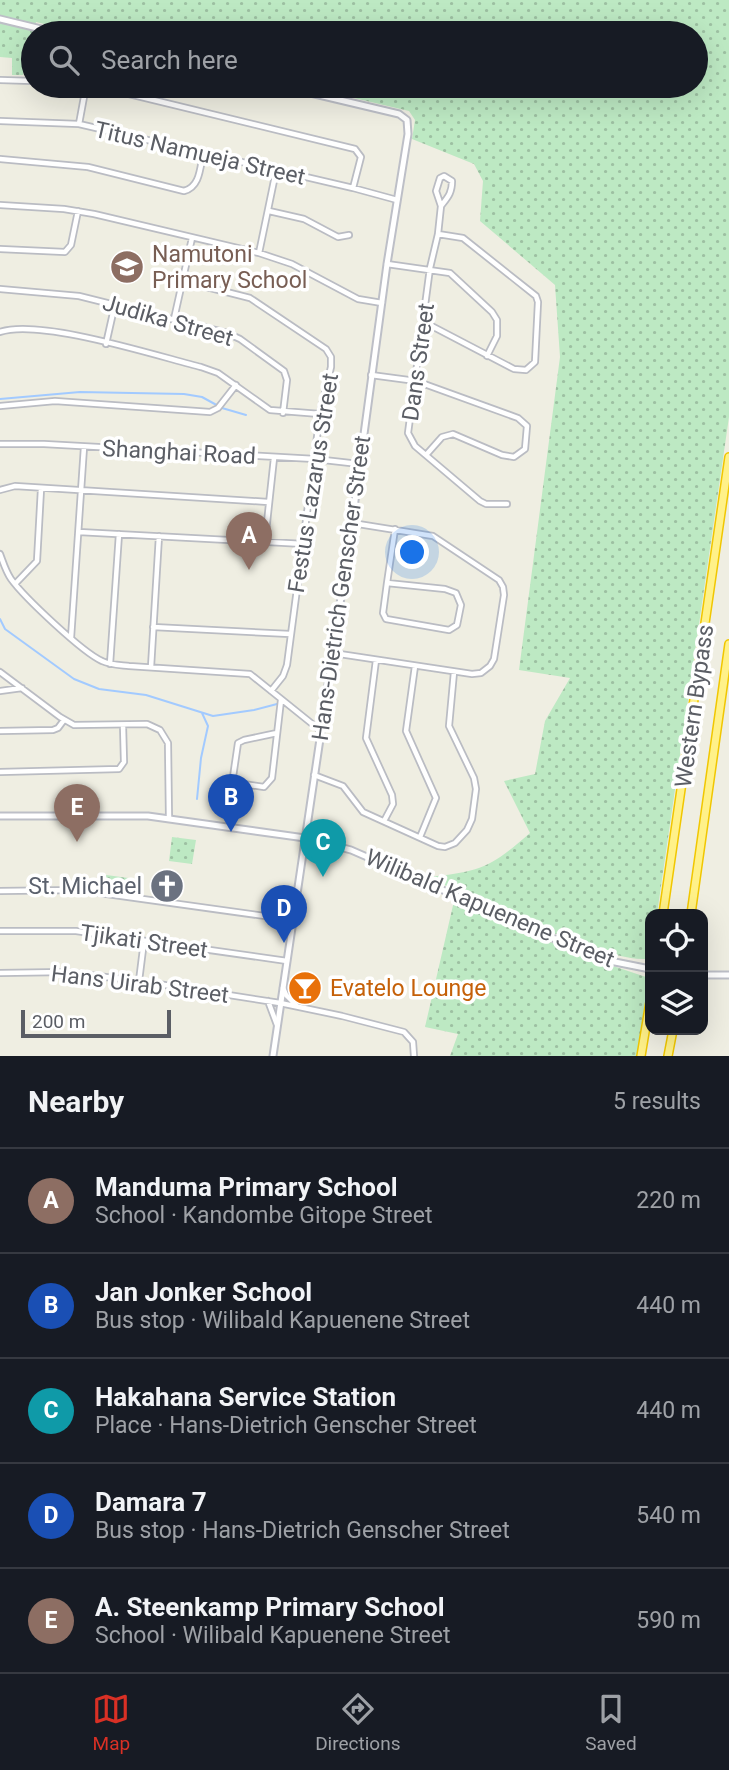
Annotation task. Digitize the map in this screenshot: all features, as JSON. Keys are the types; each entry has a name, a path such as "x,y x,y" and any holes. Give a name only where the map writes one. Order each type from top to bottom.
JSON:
{"highway":[{"name":"Western Bypass","path":"664,909 729,457"},
{"name":"Western Bypass","path":"692,909 729,644"},
{"path":"641,1056 645,1032"},
{"path":"668,1056 672,1035"}],"street":[{"path":"0,19 21,24"},
{"path":"0,80 21,81"},
{"path":"79,124 84,98"},
{"path":"145,98 355,149 361,157 354,188"},
{"name":"Hans-Dietrich Genscher Street","path":"272,1056 408,134 407,120 399,114 332,98"},
{"name":"Titus Namueja Street","path":"0,121 79,124 397,200"},
{"path":"0,159 88,167 184,191 196,183 204,154"},
{"path":"259,253 276,171"},
{"name":"Dans Street","path":"441,206 451,193 452,181 444,176 440,178 436,191 441,206 438,234 430,268 408,433 412,442 480,501 486,504 507,504"},
{"path":"0,205 78,211 259,253 292,264 358,299 382,303"},
{"path":"0,248 65,252 71,245 78,211"},
{"path":"269,211 304,219 335,236 349,235"},
{"path":"424,322 518,370 533,366 536,357 537,299 463,238 438,234"},
{"path":"174,318 192,238"},
{"path":"387,264 430,268 450,273 495,314 497,337 487,356"},
{"name":"Festus Lazarus Street","path":"183,281 250,298 326,349 331,357 320,414 286,668 271,691"},
{"name":"Judika Street","path":"0,289 74,295 174,318 232,335 281,368 287,380 283,413"},
{"path":"106,344 116,304"},
{"path":"0,332 27,328 211,370 270,410 320,414"},
{"path":"371,375 416,380 523,421 527,428 525,449 514,457 502,455 453,434 442,437 426,455"},
{"path":"0,407 55,401 210,411 218,408 236,385"},
{"name":"Shanghai Road","path":"0,444 24,443 315,459 359,464"},
{"path":"71,639 84,447"},
{"path":"265,541 274,458"},
{"path":"0,490 15,486 268,502"},
{"path":"15,584 37,561 40,489"},
{"path":"333,653 477,674 487,670 493,663 503,595 502,583 433,536 352,523"},
{"path":"387,583 445,589 456,593 461,605 457,625 449,630 386,620 383,613 387,583 395,529"},
{"path":"79,532 303,544"},
{"path":"110,664 119,534"},
{"path":"151,667 159,536"},
{"path":"0,554 6,571 15,584 71,639 96,658 110,664 246,673 321,731"},
{"path":"153,627 290,634"},
{"path":"376,660 366,735 393,798 384,821"},
{"path":"415,666 406,731 436,798 420,837"},
{"path":"0,672 64,719 80,726 152,725 165,735 168,743 170,818"},
{"path":"314,775 346,789 360,810 438,846 449,846 467,830 472,819 476,784 449,726 454,672"},
{"path":"0,691 22,688"},
{"path":"277,733 238,743 233,778 236,783 264,787 270,782 277,733 281,700"},
{"path":"0,731 53,730 58,728 64,719"},
{"path":"0,772 119,769 124,762 123,725"},
{"name":"Wilibald Kapuenene Street","path":"0,816 121,815 170,818 305,838 351,850 587,953 645,968"},
{"path":"0,891 78,890 293,920"},
{"name":"Tjikati Street","path":"0,931 70,930 287,961"},
{"path":"139,981 144,942"},
{"name":"Hans Uirab Street","path":"0,973 64,972 280,1003 396,1028 410,1036 414,1042 414,1056"},
{"path":"708,975 729,975"},
{"path":"283,988 286,995 299,1007"},
{"path":"268,1002 277,1026"}],"green space":[{"path":"0,0 729,0 729,417 658,909 645,909 645,958 607,952 576,942 427,877 460,873 483,866 504,854 530,833 504,781 535,774 545,721 570,678 519,670 560,357 555,285 480,221 483,181 474,164 412,139 415,120 409,111 354,98 708,98 708,21 21,21 21,75 12,75 12,58 0,57"},
{"path":"172,837 196,840 192,864 169,861"},
{"path":"99,874 143,880 142,890 97,884"},
{"path":"454,901 586,957 645,977 645,1004 637,1056 450,1056 458,1034 425,1027"}],"waterway":[{"path":"0,399 80,392 184,394 202,397 222,408 246,415"},
{"path":"0,619 5,629 74,679 99,689 146,695 213,716 277,704"},
{"path":"197,799 201,758 208,726 202,713"}],"place":[{"name":"Namutoni Primary School","path":"127,267"},
{"name":"Manduma Primary School","path":"249,570"},
{"name":"Jan Jonker School","path":"231,832"},
{"name":"A. Steenkamp Primary School","path":"77,842"},
{"name":"Hakahana Service Station","path":"323,877"},
{"name":"St. Michael","path":"167,886"},
{"name":"Damara 7","path":"284,943"},
{"name":"Evatelo Lounge","path":"305,988"}]}
